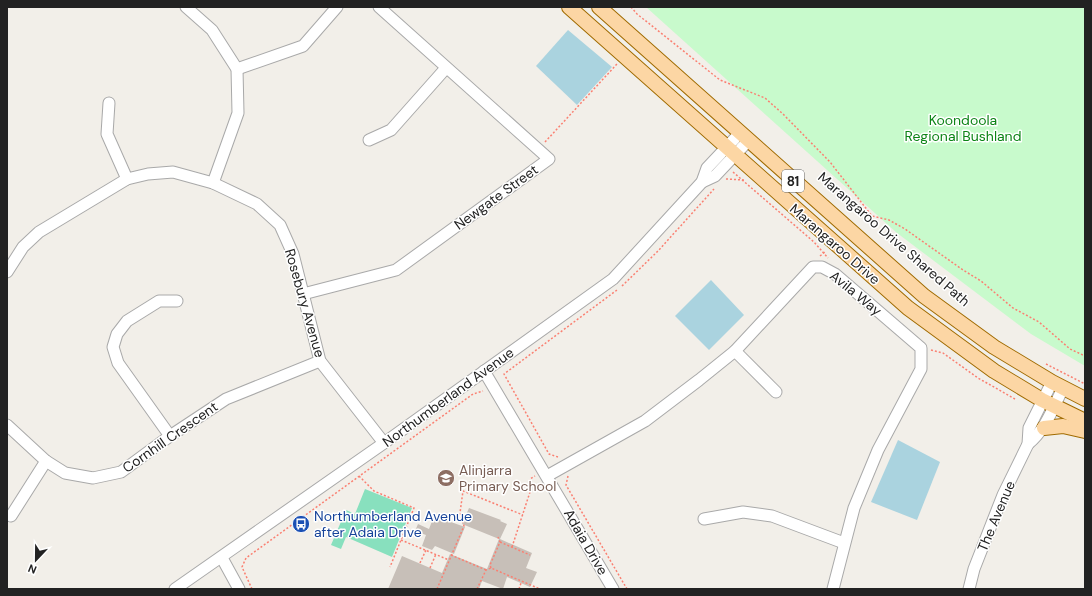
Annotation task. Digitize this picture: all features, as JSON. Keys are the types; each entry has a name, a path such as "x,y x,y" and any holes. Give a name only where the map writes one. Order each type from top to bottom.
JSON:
{"main road":[{"name":"Marangaroo Drive","path":"569,7 624,56 728,156 829,248 936,330 994,371 1048,403 1085,421"},
{"name":"Marangaroo Drive","path":"599,7 924,296 994,347 1058,385 1085,399"},
{"path":"1044,428 1063,426 1085,430"}],"street":[{"path":"186,7 212,30 237,69 238,113 213,183"},
{"path":"237,69 302,46 337,7"},
{"name":"Newgate Street","path":"303,294 396,270 549,158 446,68 380,7"},
{"path":"369,140 391,130 446,68"},
{"path":"108,104 107,134 127,179"},
{"name":"Northumberland Avenue","path":"175,589 222,558 612,279 702,182 715,176 728,156 744,137"},
{"name":"Northumberland Avenue","path":"702,182 706,168 728,156"},
{"name":"Rosebury Avenue","path":"7,272 23,247 39,232 127,179 148,174 173,172 213,183 257,204 280,225 293,254 320,361 384,443"},
{"name":"Avila Way","path":"547,476 645,421 735,351 813,267 822,268 836,274 921,348 922,357 921,369 878,450 854,508 833,589"},
{"path":"170,436 118,363 113,347 117,334 127,321 159,301 178,301"},
{"path":"735,351 776,392"},
{"name":"Cornhill Crescent","path":"7,425 46,461 65,473 93,478 121,472 170,436 226,399 320,361"},
{"name":"Adaia Drive","path":"484,371 613,589"},
{"name":"The Avenue","path":"968,589 1003,495 1028,444 1029,428 1048,403 1058,385"},
{"name":"The Avenue","path":"1028,444 1039,435 1044,428 1048,403"},
{"path":"11,516 46,461"},
{"path":"704,519 743,512 772,516 844,543"},
{"path":"222,558 239,589"}],"path":[{"path":"631,7 637,14 720,80 765,98 783,114 830,162 872,216 889,220 905,229 981,281 1013,308 1039,322 1070,349 1085,356"},
{"path":"539,150 624,56"},
{"path":"728,156 744,180 829,248 836,274"},
{"path":"721,183 726,179 744,180"},
{"path":"561,457 554,457 549,454 504,374 631,279 715,188"},
{"path":"819,257 829,248"},
{"path":"1045,363 1085,384"},
{"path":"252,589 243,571 243,560 473,394 480,391 485,393"},
{"path":"512,547 524,515 530,492 530,479 537,475 534,472"},
{"path":"571,472 566,481 566,485 628,589"},
{"path":"359,476 374,491 414,508 390,566"},
{"path":"437,589 464,526 460,513 464,491 524,515"},
{"path":"491,568 490,565 500,542 498,537"},
{"path":"401,540 449,560"},
{"path":"500,542 530,555"},
{"path":"420,563 426,550"},
{"path":"430,568 436,554"},
{"path":"451,555 486,570"},
{"path":"477,589 486,570 491,568 540,589"},
{"path":"519,589 521,583"}],"green space":[{"name":"Koondoola Regional Bushland","path":"646,7 1085,7 1085,366 1031,334 897,233"},
{"path":"365,489 412,508 392,557 346,537 341,549 331,545 346,510 355,514"}],"water":[{"path":"568,30 612,67 577,105 536,66"},
{"path":"711,280 744,315 709,350 675,316"},
{"path":"898,440 940,462 917,520 871,502"}],"building":[{"path":"469,508 501,520 500,521 507,524 500,539 532,553 526,568 537,572 530,587 507,577 503,589 482,581 479,589 388,589 402,556 442,573 450,554 487,569 499,539 462,524"},
{"path":"434,516 465,527 454,554 435,546 432,550 422,546 426,535 415,531 418,524 429,529"}],"place":[{"name":"Alinjarra Primary School","path":"446,478"},
{"name":"Northumberland Avenue after Adaia Drive","path":"301,524"}]}
